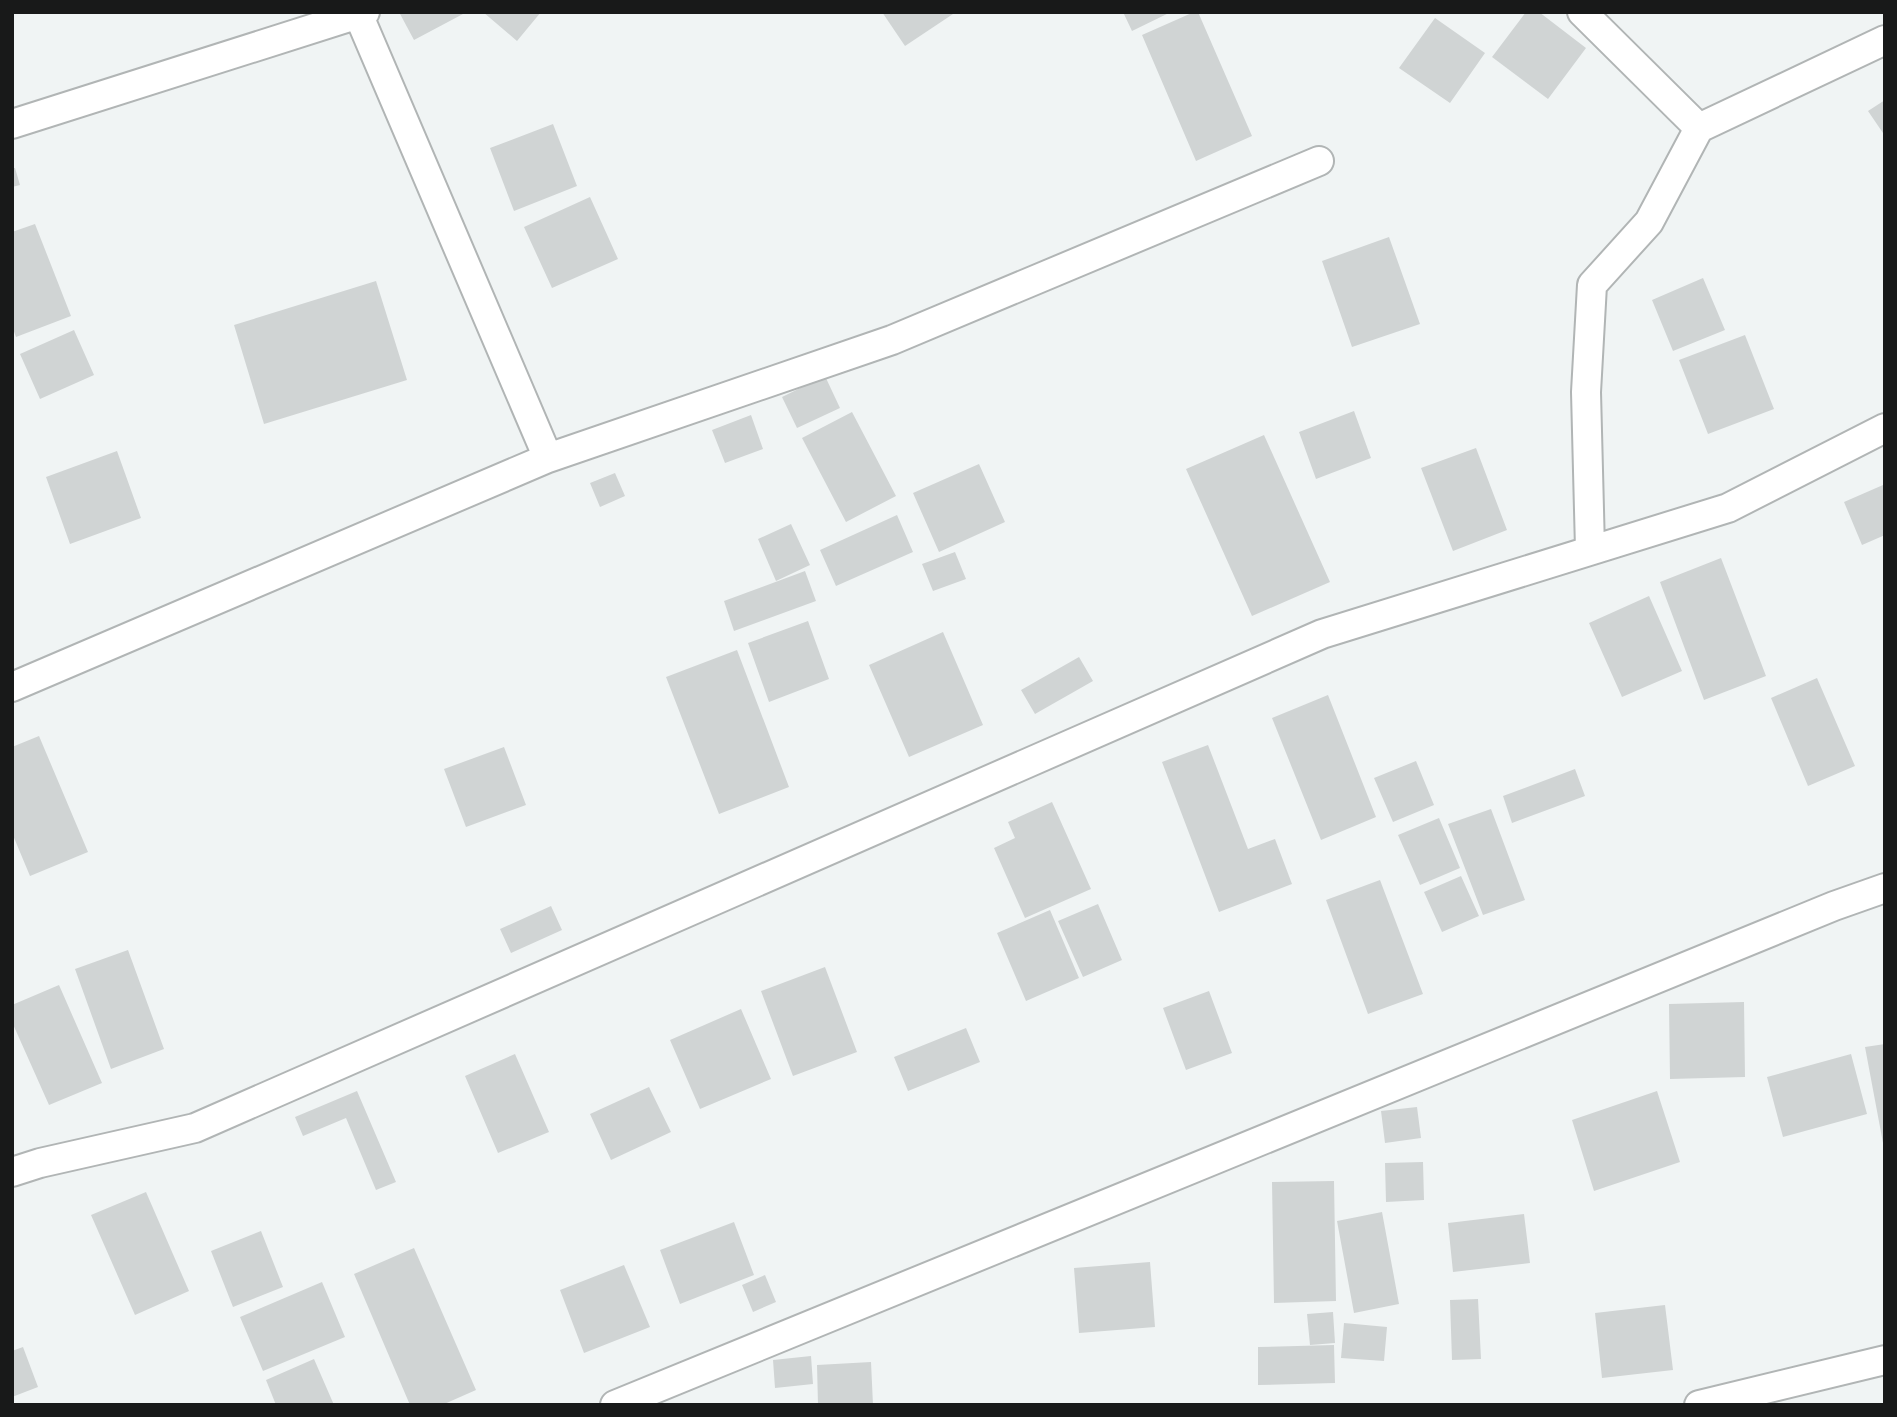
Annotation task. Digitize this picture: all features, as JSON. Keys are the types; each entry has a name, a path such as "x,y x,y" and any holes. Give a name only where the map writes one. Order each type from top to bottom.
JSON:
{"street":[{"path":"1581,12 1699,128"},
{"path":"12,124 362,14 548,458"},
{"path":"1590,549 1586,392 1592,285 1649,222 1699,128 1885,40"},
{"path":"12,687 548,458 892,340 1319,161"},
{"path":"12,1172 40,1163 195,1128 1322,634 1728,508 1885,428"},
{"path":"614,1405 1834,906 1885,888"},
{"path":"1699,1405 1885,1360"}],"building":[{"path":"399,12 462,12 463,14 414,40"},
{"path":"483,12 541,12 517,41"},
{"path":"882,12 956,12 905,46"},
{"path":"1123,12 1171,12 1132,31"},
{"path":"1198,12 1252,136 1196,161 1142,35"},
{"path":"1526,12 1539,12 1586,48 1548,99 1492,57"},
{"path":"1435,18 1485,53 1450,103 1399,68"},
{"path":"1885,100 1885,136 1868,111"},
{"path":"553,124 577,186 514,211 490,148"},
{"path":"12,168 15,168 20,185 12,187"},
{"path":"590,197 618,259 552,288 524,227"},
{"path":"35,224 71,316 16,337 12,326 12,232"},
{"path":"1389,237 1420,324 1352,347 1322,261"},
{"path":"1703,278 1725,330 1673,351 1652,300"},
{"path":"376,281 407,380 264,424 234,325"},
{"path":"74,330 94,375 40,399 20,354"},
{"path":"1745,335 1774,409 1708,434 1679,360"},
{"path":"825,376 840,408 797,428 782,397"},
{"path":"1354,411 1371,458 1316,479 1299,432"},
{"path":"852,412 896,496 846,522 802,438"},
{"path":"751,415 763,449 725,463 712,430"},
{"path":"1264,435 1330,582 1252,616 1186,469"},
{"path":"1476,448 1507,530 1453,551 1421,468"},
{"path":"117,451 141,518 70,544 46,477"},
{"path":"979,464 1005,522 939,552 913,493"},
{"path":"615,473 625,496 600,507 590,483"},
{"path":"1883,485 1885,535 1862,545 1844,502"},
{"path":"897,515 913,552 836,586 820,550"},
{"path":"791,524 810,565 776,581 758,539"},
{"path":"955,552 966,579 933,591 922,564"},
{"path":"1721,558 1766,676 1704,700 1660,582"},
{"path":"805,571 816,601 734,631 724,601"},
{"path":"1649,596 1682,671 1622,697 1589,623"},
{"path":"808,621 829,679 769,702 748,643"},
{"path":"943,632 983,725 909,757 869,665"},
{"path":"737,650 789,787 719,814 666,677"},
{"path":"1079,657 1093,681 1035,714 1021,690"},
{"path":"1817,678 1855,766 1808,786 1771,698"},
{"path":"1328,695 1376,817 1321,840 1272,718"},
{"path":"39,736 88,852 30,876 12,833 12,747"},
{"path":"1208,745 1248,849 1275,839 1292,884 1219,912 1162,762"},
{"path":"504,747 526,805 466,827 444,769"},
{"path":"1416,761 1434,805 1393,822 1374,778"},
{"path":"1575,769 1585,796 1512,823 1503,796"},
{"path":"1052,802 1091,889 1025,918 994,848 1015,838 1008,822"},
{"path":"1491,809 1525,900 1483,915 1448,824"},
{"path":"1439,818 1460,868 1420,885 1398,835"},
{"path":"1461,876 1479,916 1442,932 1424,892"},
{"path":"1380,880 1423,994 1368,1014 1326,900"},
{"path":"1098,904 1122,960 1083,977 1058,921"},
{"path":"551,906 562,930 511,953 500,929"},
{"path":"1050,910 1079,978 1026,1001 997,933"},
{"path":"128,950 164,1049 111,1069 75,969"},
{"path":"825,967 857,1052 793,1076 761,991"},
{"path":"59,985 102,1083 49,1105 12,1022 12,1005"},
{"path":"1209,991 1232,1053 1186,1070 1163,1008"},
{"path":"1744,1002 1745,1077 1670,1079 1669,1004"},
{"path":"741,1009 771,1079 700,1109 670,1040"},
{"path":"966,1028 980,1062 908,1091 894,1057"},
{"path":"1885,1044 1885,1143 1883,1143 1865,1047"},
{"path":"515,1054 549,1132 498,1153 465,1076"},
{"path":"1851,1054 1867,1114 1783,1137 1767,1077"},
{"path":"649,1087 671,1132 611,1160 590,1114"},
{"path":"357,1091 396,1182 376,1190 346,1118 303,1136 295,1117"},
{"path":"1657,1091 1680,1162 1594,1191 1572,1120"},
{"path":"1417,1107 1421,1138 1385,1143 1381,1111"},
{"path":"1423,1162 1424,1200 1386,1202 1385,1163"},
{"path":"1334,1181 1336,1301 1274,1303 1272,1182"},
{"path":"146,1192 189,1291 135,1315 91,1215"},
{"path":"1382,1212 1399,1304 1354,1313 1337,1221"},
{"path":"1524,1214 1530,1263 1453,1272 1448,1223"},
{"path":"734,1222 754,1275 680,1304 660,1250"},
{"path":"261,1231 283,1287 233,1307 211,1251"},
{"path":"414,1248 476,1390 442,1405 410,1405 354,1274"},
{"path":"1150,1262 1155,1327 1079,1333 1074,1268"},
{"path":"624,1265 650,1327 584,1353 560,1290"},
{"path":"765,1275 776,1302 753,1312 742,1285"},
{"path":"322,1282 345,1337 263,1371 240,1317"},
{"path":"1478,1299 1481,1359 1452,1360 1450,1300"},
{"path":"1665,1305 1673,1370 1602,1378 1595,1313"},
{"path":"1333,1312 1335,1343 1310,1345 1307,1314"},
{"path":"1344,1323 1387,1327 1384,1361 1341,1358"},
{"path":"1334,1345 1335,1383 1258,1385 1258,1347"},
{"path":"23,1347 38,1387 12,1397 12,1351"},
{"path":"811,1356 813,1384 775,1388 773,1360"},
{"path":"314,1359 334,1405 276,1405 266,1380"},
{"path":"871,1362 873,1405 818,1405 817,1365"}]}
